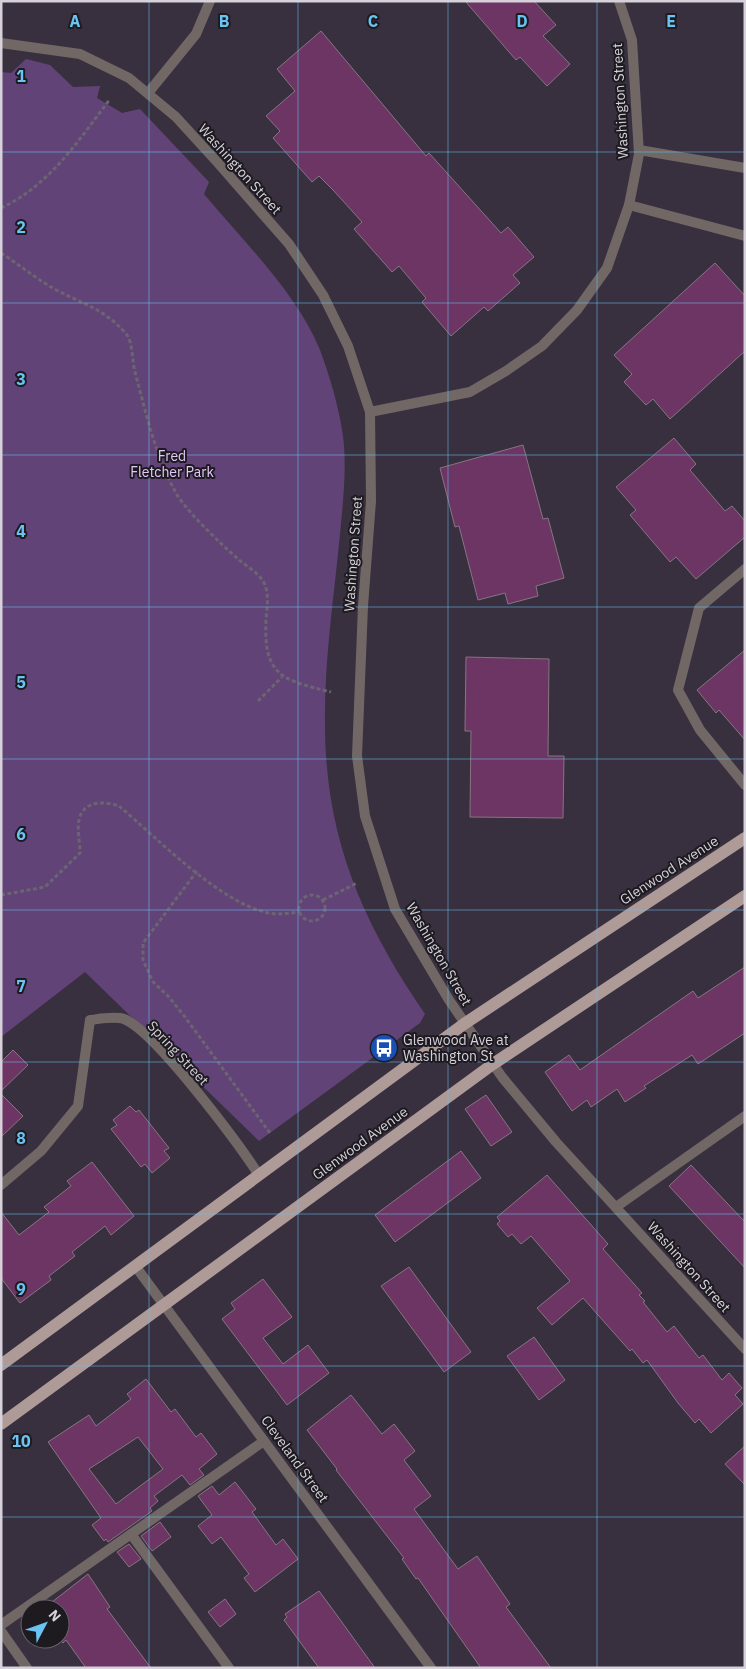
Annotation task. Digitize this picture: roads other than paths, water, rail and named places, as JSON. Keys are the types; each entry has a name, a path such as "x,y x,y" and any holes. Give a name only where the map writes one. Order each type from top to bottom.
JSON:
{"main road":[{"name":"Glenwood Avenue","path":"1,1365 464,1024 745,838"},
{"name":"Glenwood Avenue","path":"1,1424 492,1064 745,896"}],"street":[{"path":"148,93 196,34 210,1"},
{"name":"Washington Street","path":"370,412 470,392 542,346 577,310 607,268 629,205 639,150 632,40 619,1"},
{"name":"Washington Street","path":"1,43 80,54 129,78 176,117 213,157 289,244 323,295 344,337 370,412 371,501 363,606 357,756 366,816 395,909 464,1024 492,1064 556,1142 743,1344"},
{"path":"639,150 745,168"},
{"path":"629,205 745,236"},
{"path":"745,569 698,608 678,690 700,730 745,785"},
{"name":"Spring Street","path":"1,1185 41,1151 78,1106 90,1020 124,1019 147,1037 189,1082 259,1175"},
{"path":"616,1206 745,1116"},
{"name":"Cleveland Street","path":"136,1267 431,1668"},
{"path":"1,1625 264,1441"},
{"path":"131,1534 229,1668"},
{"path":"1,1632 27,1668"}],"place":[{"name":"Glenwood Ave at Washington St","path":"384,1048"}],"park label":[{"name":"Fred Fletcher Park","path":"172,464"}]}
